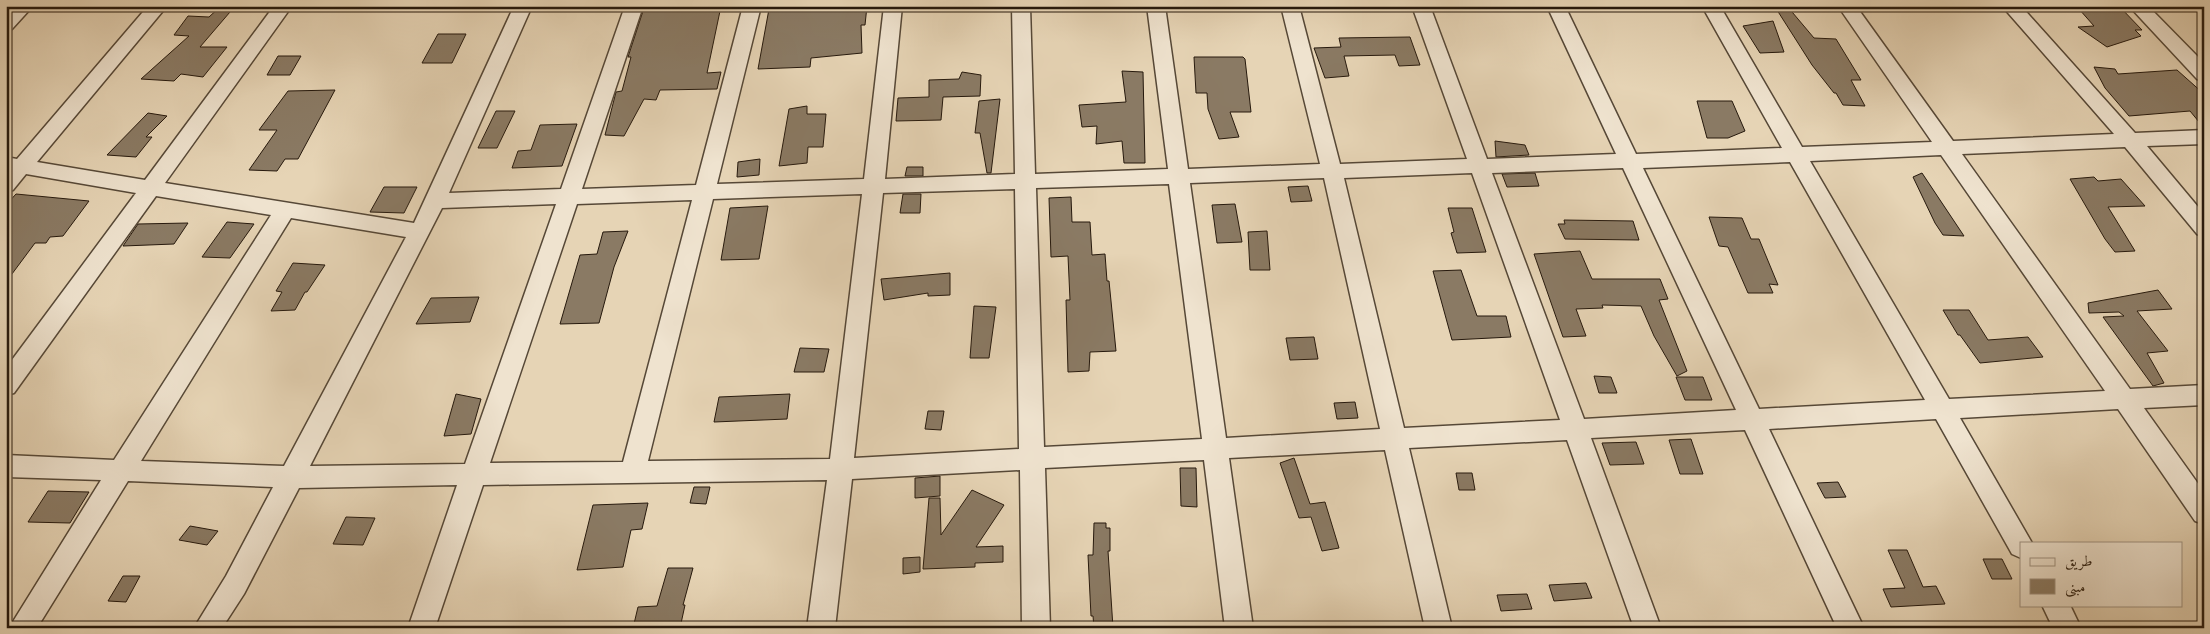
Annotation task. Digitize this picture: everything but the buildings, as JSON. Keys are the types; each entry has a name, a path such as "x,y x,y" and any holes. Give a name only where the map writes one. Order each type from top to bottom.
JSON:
{"street":[{"path":"6,25 24,6"},
{"path":"6,185 14,165 158,6"},
{"path":"6,386 283,6"},
{"path":"207,628 235,585 420,232 523,6"},
{"path":"421,628 634,6"},
{"path":"633,472 752,6"},
{"path":"821,628 874,185 893,6"},
{"path":"1020,6 1036,628"},
{"path":"1156,6 1239,628"},
{"path":"1290,6 1332,170 1439,628"},
{"path":"1421,6 1648,628"},
{"path":"1556,6 1851,628"},
{"path":"1711,6 2020,544"},
{"path":"1847,6 2204,513"},
{"path":"2011,6 2131,141 2204,229"},
{"path":"2138,6 2204,75"},
{"path":"435,201 1797,155 2204,137"},
{"path":"14,165 420,232"},
{"path":"22,628 285,210"},
{"path":"6,466 292,477 840,469 1751,418 2204,395"},
{"path":"2057,606 2068,628"}]}
